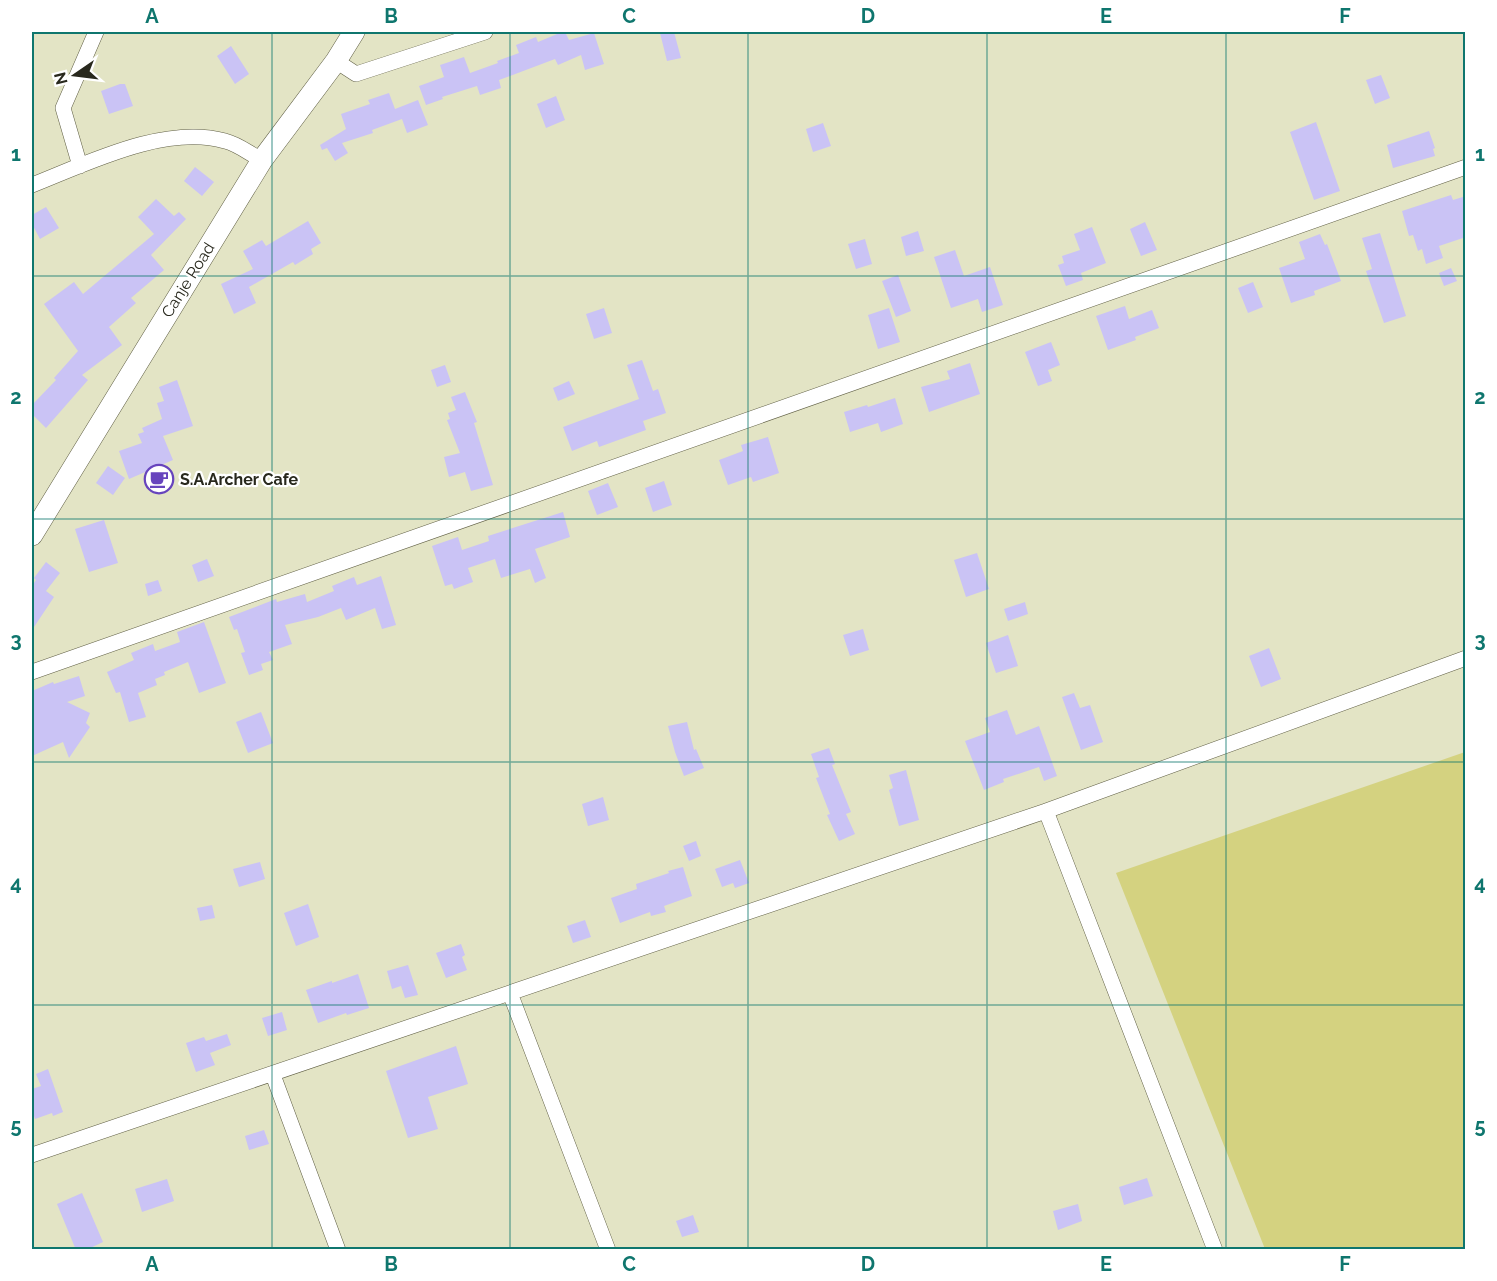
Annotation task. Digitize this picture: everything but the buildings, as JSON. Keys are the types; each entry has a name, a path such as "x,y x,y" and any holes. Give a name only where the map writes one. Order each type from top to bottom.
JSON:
{"street":[{"path":"80,166 63,108 96,32"},
{"name":"Canje Road","path":"32,535 262,160 336,61 354,32"},
{"path":"336,61 356,74 485,32"},
{"path":"32,185 163,138 195,135 227,141 262,160"},
{"path":"32,672 1466,167"},
{"path":"32,1155 1046,811 1466,658"},
{"path":"1046,811 1215,1250"},
{"path":"510,993 608,1250"},
{"path":"273,1074 338,1250"}],"shaded area":[{"path":"1465,752 1465,1249 1265,1249 1116,873"}],"place":[{"name":"S.A.Archer Cafe","path":"159,479"}]}
